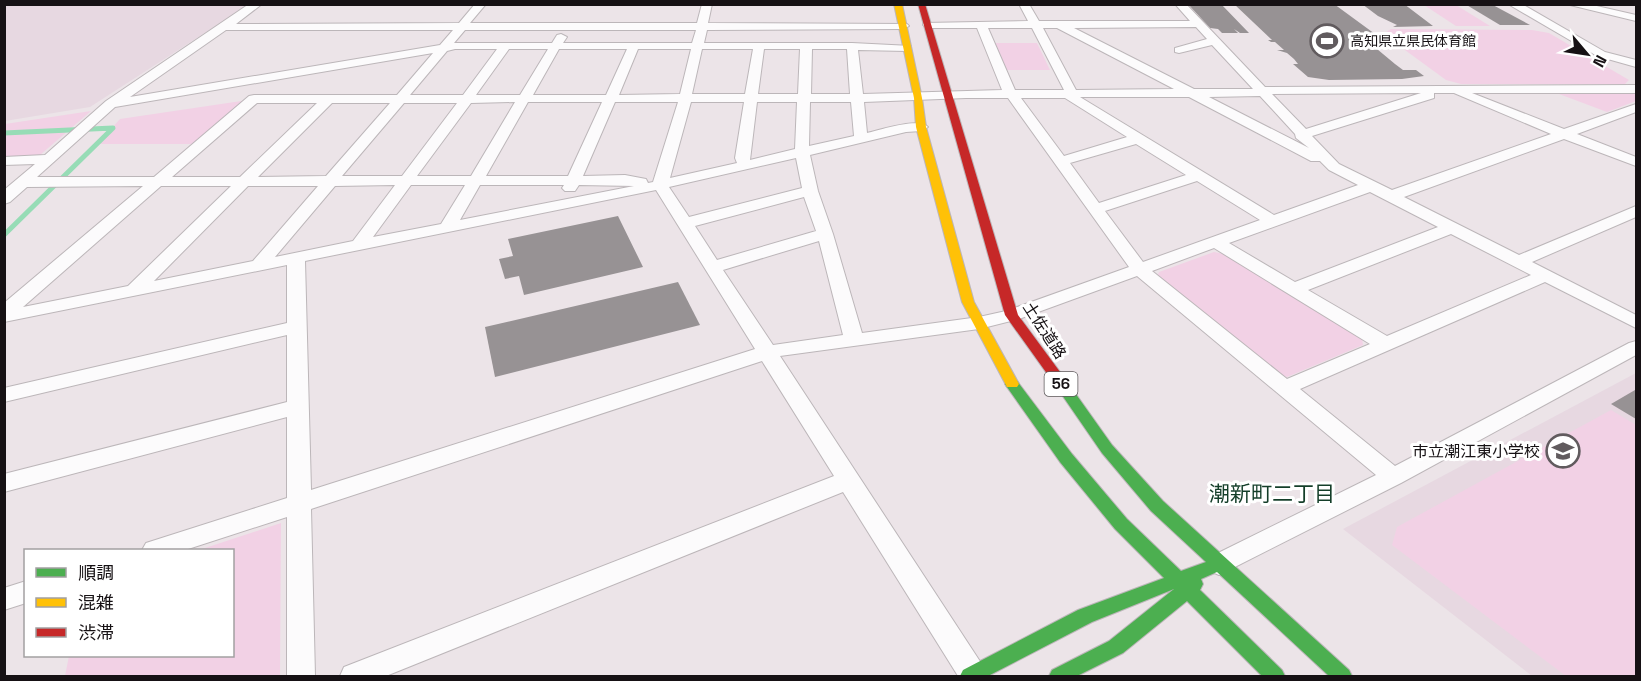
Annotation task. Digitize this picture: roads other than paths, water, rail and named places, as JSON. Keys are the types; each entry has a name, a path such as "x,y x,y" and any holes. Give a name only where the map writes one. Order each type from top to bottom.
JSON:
{"main road":[{"name":"56","path":"898,4 918,98 921,127 968,302 1016,391 1066,458 1121,524 1275,676"},
{"name":"土佐道路","path":"921,4 1012,315 1107,449 1157,506 1342,676"},
{"path":"1059,676 1116,646 1183,585 1219,564"},
{"path":"971,676 1085,616 1183,585"}],"street":[{"path":"4,199 111,104 257,4"},
{"path":"258,266 481,4"},
{"path":"707,4 685,99 660,184 683,224 713,267 971,676"},
{"path":"1024,4 1069,85 1072,98 1274,222"},
{"path":"1180,4 1263,91 1301,135 1334,167"},
{"path":"1513,4 1602,54 1636,64"},
{"path":"1571,4 1636,18"},
{"path":"928,25 1198,24"},
{"path":"981,25 1011,94 1139,269 1393,477"},
{"path":"1060,25 1636,322"},
{"path":"447,228 526,98 566,26"},
{"path":"779,46 780,26"},
{"path":"224,27 903,26"},
{"path":"1179,50 1214,41"},
{"path":"111,104 443,48 505,46 907,48"},
{"path":"358,246 505,46"},
{"path":"561,204 634,46"},
{"path":"745,164 742,158 759,46"},
{"path":"806,46 806,98 802,151 810,191 825,234 854,340"},
{"path":"852,46 861,138"},
{"path":"253,81 254,99"},
{"path":"1301,135 1449,89 1636,162"},
{"path":"4,330 10,314 254,99 918,98 1070,93 1636,89"},
{"path":"134,290 328,99"},
{"path":"1390,196 1636,108"},
{"path":"10,314 447,228 921,127"},
{"path":"1062,161 1140,138"},
{"path":"4,161 49,159"},
{"path":"1096,209 1200,175"},
{"path":"23,182 625,180 660,184"},
{"path":"158,549 767,352 979,323 1012,315 1371,186"},
{"path":"683,224 810,191"},
{"path":"1520,261 1636,211"},
{"path":"1293,288 1453,227"},
{"path":"713,267 825,234"},
{"path":"1216,242 1385,344"},
{"path":"296,258 301,676"},
{"path":"1284,388 1547,275"},
{"path":"4,395 296,327"},
{"path":"1219,564 1393,477 1636,347"},
{"path":"4,483 298,407"},
{"path":"354,676 848,480"},
{"path":"4,599 24,593"}],"waterway":[{"path":"4,133 113,128 4,235"}],"place":[{"name":"高知県立県民体育館","path":"1327,41"},
{"name":"市立潮江東小学校","path":"1563,451"}],"district":[{"name":"潮新町二丁目","path":"1272,494"}]}
